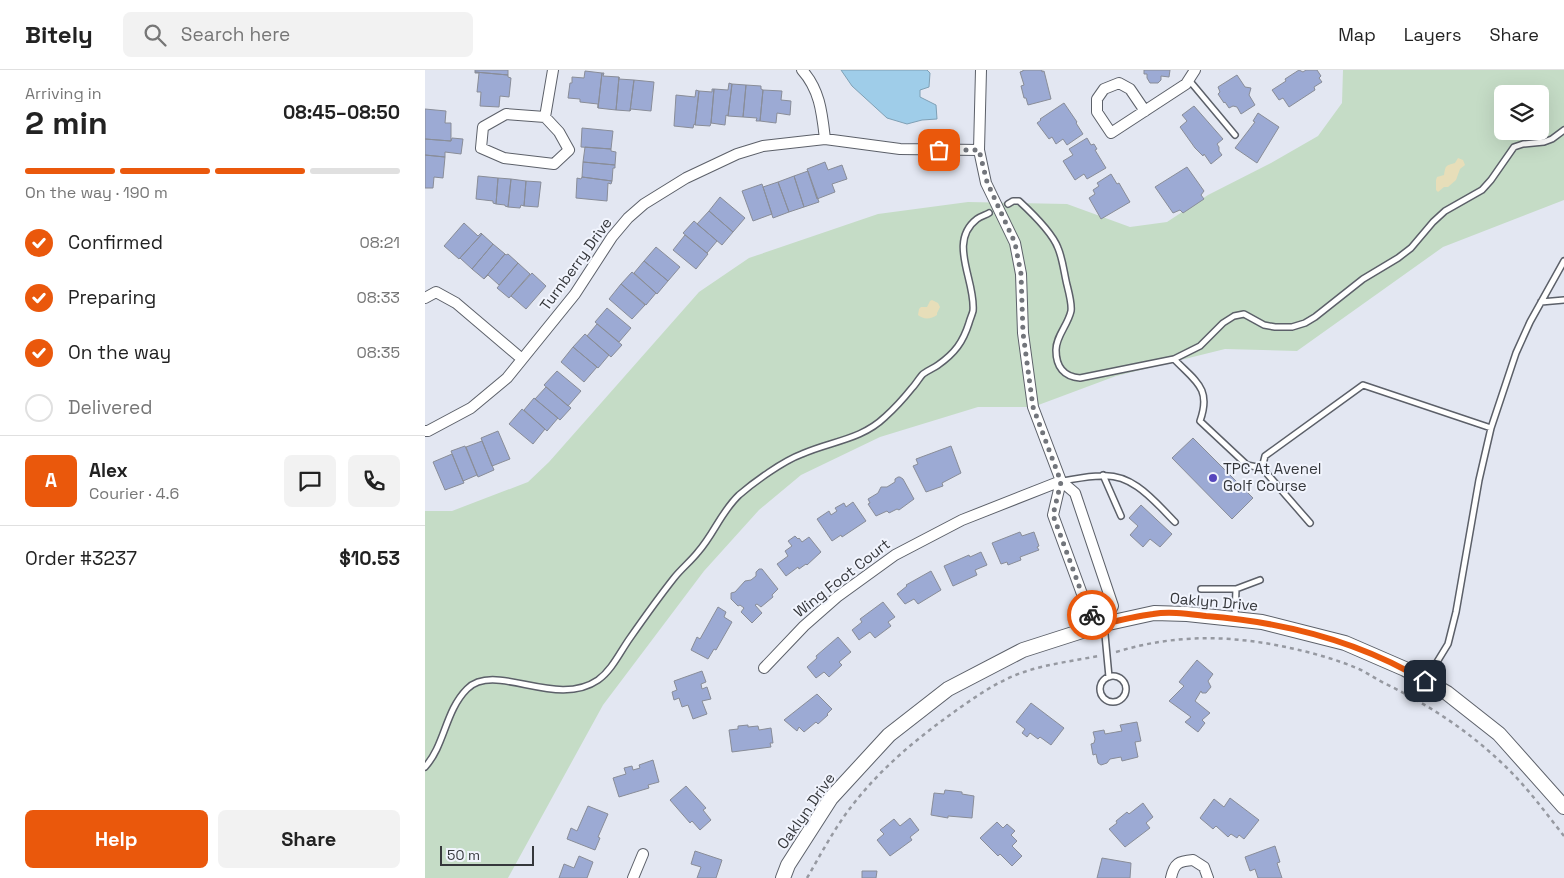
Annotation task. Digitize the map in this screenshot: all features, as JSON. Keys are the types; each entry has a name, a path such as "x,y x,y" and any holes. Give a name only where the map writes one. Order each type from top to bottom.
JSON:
{"street":[{"path":"545,117 553,70"},
{"path":"802,70 812,81 821,106 825,139"},
{"path":"981,70 979,150 987,182 1015,243 1021,274 1023,333 1033,407 1061,482 1075,493 1113,606 1104,624 1089,613 1053,515 1061,482"},
{"path":"1145,111 1130,89 1119,83 1104,89 1097,99 1097,112 1111,132 1145,111 1186,84 1195,70"},
{"path":"506,114 545,117 559,132 569,150 554,164 504,158 481,148 483,127 506,114"},
{"name":"Turnberry Drive","path":"425,431 429,431 471,408 507,378 575,294 612,237 628,218 644,204 686,178 737,154 763,146 825,139 900,149 979,150"},
{"path":"425,298 437,292 456,303 522,360"},
{"name":"Wing Foot Court","path":"764,668 810,620 837,597 895,555 962,520 1061,482"},
{"name":"Oaklyn Drive","path":"783,878 788,865 831,798 889,735 948,688 1023,650 1104,624 1154,613 1235,618 1262,622 1345,643 1405,669 1447,694 1499,734 1564,807"},
{"path":"633,878 643,854"},
{"path":"1171,878 1172,869 1181,861 1193,860 1204,867 1208,878"}],"lane":[{"path":"1189,80 1235,135"},
{"path":"1008,204 1013,201 1019,201 1050,235 1058,248 1071,310 1056,349 1058,363 1064,372 1071,377 1080,378 1174,359 1200,346 1223,323 1234,316 1244,314 1264,325 1275,327 1292,327 1305,323 1363,279 1411,248 1445,211 1482,190 1514,147 1544,142 1552,139 1564,130"},
{"path":"425,766 442,737 454,707 467,688 478,682 505,680 530,686 567,691 583,687 598,680 609,670 629,639 675,577 699,551 727,507 741,493 800,454 857,436 872,429 897,405 924,374 950,355 960,344 973,312 963,244 969,229 977,219 989,213"},
{"path":"1425,681 1448,644 1457,612 1479,480 1491,428 1516,353 1564,261"},
{"path":"1541,302 1564,300"},
{"path":"1174,359 1201,386 1205,396 1205,408 1200,421 1247,464 1262,468 1310,523"},
{"path":"1262,468 1265,456 1363,385 1491,428"},
{"path":"1103,475 1121,516"},
{"path":"1061,482 1103,475 1123,479 1143,490 1175,522"},
{"path":"1201,589 1236,589 1260,580"},
{"path":"1235,618 1236,589"},
{"path":"1104,624 1109,677"},
{"path":"1109,677 1118,677 1126,687 1124,696 1117,701 1105,700 1101,693 1103,681 1109,677"}],"path":[{"path":"807,878 851,807 876,777 930,729 967,703 1023,672 1161,641 1188,638 1249,640 1321,655 1360,670 1411,696 1466,732 1490,752 1519,779 1564,836"}],"green space":[{"path":"1343,70 1564,70 1564,200 1443,247 1297,351 1225,349 1116,376 1033,407 978,407 880,437 801,475 759,510 704,571 603,705 508,878 425,878 425,511 452,511 528,482 549,462 699,292 749,258 878,214 968,202 1067,204 1130,227 1167,222 1208,195 1271,163 1318,136 1342,103"}],"sand":[{"path":"1458,158 1463,160 1465,165 1460,169 1456,180 1438,192 1436,190 1437,177 1444,175 1446,166 1455,163"},
{"path":"932,300 938,303 940,307 937,315 923,318 918,315 919,309 927,307"}],"water":[{"path":"841,70 927,70 930,73 929,87 920,90 920,97 936,105 937,119 907,124 887,118 852,86"}],"building":[{"path":"475,70 508,70 508,75 475,72"},
{"path":"1023,70 1044,71 1051,99 1028,105 1021,86 1024,85 1020,72"},
{"path":"1144,70 1170,70 1169,77 1161,76 1161,80 1158,83 1150,83 1147,74 1144,74"},
{"path":"1299,70 1303,72 1306,70 1317,70 1322,82 1314,87 1315,90 1289,107 1283,98 1279,100 1272,90"},
{"path":"585,71 602,73 598,108 598,104 580,102 580,99 568,98 572,77 584,78"},
{"path":"475,72 508,75 511,78 509,97 500,96 499,107 480,106 481,92 477,92 479,73"},
{"path":"602,73 604,73 603,76 619,77 616,110 598,108"},
{"path":"1237,75 1245,87 1251,88 1249,95 1255,105 1241,114 1237,107 1229,108 1218,94 1220,92 1218,87"},
{"path":"619,77 619,79 634,80 630,111 616,110"},
{"path":"634,80 654,82 651,111 631,109 630,111"},
{"path":"729,83 732,84 725,125 711,123 714,89 728,90"},
{"path":"732,84 746,85 743,117 728,116"},
{"path":"746,85 761,86 763,90 760,121 756,121 757,118 743,117"},
{"path":"712,89 714,89 710,126 695,125 699,91 712,92"},
{"path":"696,90 699,91 695,125 693,128 674,126 676,95 695,97"},
{"path":"763,90 782,91 781,100 791,101 790,115 777,113 776,123 760,121"},
{"path":"1064,103 1083,134 1067,145 1063,139 1056,144 1052,137 1049,139 1037,123"},
{"path":"1194,106 1223,139 1217,144 1222,155 1211,164 1204,154 1203,156 1195,148 1180,127 1187,121 1182,115"},
{"path":"425,109 446,111 445,123 451,123 451,141 425,139"},
{"path":"1258,113 1279,127 1257,163 1235,148 1255,122 1253,121"},
{"path":"582,128 613,131 611,149 581,147"},
{"path":"452,138 463,139 461,154 445,152 445,157 425,155 425,139 451,141"},
{"path":"1087,138 1091,145 1094,144 1097,149 1095,150 1106,168 1087,179 1084,174 1075,180 1063,161 1073,155 1069,149"},
{"path":"585,147 611,149 611,151 616,152 615,165 583,162"},
{"path":"425,155 445,157 443,178 434,177 433,188 425,188"},
{"path":"583,162 615,165 612,181 582,177"},
{"path":"825,162 828,170 842,165 847,179 832,184 835,192 817,199 807,169"},
{"path":"1187,167 1204,191 1201,195 1204,199 1183,213 1180,210 1173,213 1155,187"},
{"path":"808,171 819,202 804,207 794,176"},
{"path":"1111,174 1117,184 1119,183 1130,202 1101,219 1089,198 1095,194 1093,190 1099,186 1097,183"},
{"path":"478,176 498,178 496,204 493,201 476,199"},
{"path":"794,176 804,207 789,212 778,182"},
{"path":"582,177 612,181 611,184 608,183 607,201 576,198 577,178 581,179"},
{"path":"498,178 511,179 508,207 496,204"},
{"path":"511,179 526,181 524,206 521,205 520,208 508,207"},
{"path":"526,181 541,182 538,207 524,206"},
{"path":"778,182 789,212 773,218 763,187"},
{"path":"762,184 772,214 753,221 742,191"},
{"path":"720,197 745,218 733,232 709,211"},
{"path":"709,211 733,232 722,245 697,224"},
{"path":"694,221 717,241 707,253 683,233"},
{"path":"464,223 478,236 482,234 459,259 444,246"},
{"path":"482,234 493,244 472,269 460,258"},
{"path":"685,235 708,254 696,269 673,250"},
{"path":"493,244 505,254 484,279 472,269"},
{"path":"656,247 680,267 668,281 644,261"},
{"path":"505,254 508,254 518,263 499,285 488,275 484,279"},
{"path":"644,261 668,281 657,294 634,273"},
{"path":"518,263 530,274 509,298 497,288"},
{"path":"632,272 656,293 646,305 621,284"},
{"path":"532,273 546,286 526,309 511,296"},
{"path":"621,284 645,305 632,319 609,299"},
{"path":"607,308 631,328 619,342 595,322"},
{"path":"597,324 622,345 611,357 587,336"},
{"path":"585,334 609,355 598,368 573,347"},
{"path":"573,347 597,367 584,382 561,362"},
{"path":"557,371 581,391 568,406 544,385"},
{"path":"546,387 571,408 560,420 535,399"},
{"path":"534,398 558,418 547,431 524,410"},
{"path":"522,409 545,429 533,444 509,424"},
{"path":"498,431 510,459 492,466 481,438"},
{"name":"TPC At Avenel Golf Course","path":"1193,438 1253,498 1232,519 1172,458"},
{"path":"482,441 494,470 478,477 466,447"},
{"path":"465,446 477,475 463,481 451,451"},
{"path":"951,446 961,473 942,483 943,486 926,492 913,466 918,464 916,459"},
{"path":"452,454 464,483 445,490 433,462"},
{"path":"898,477 903,479 914,499 899,510 897,509 889,513 887,511 876,516 868,504 870,503 868,499 878,493 881,487 887,487 895,482 895,479"},
{"path":"853,502 866,521 842,537 841,535 832,541 817,519 829,511 831,515 837,511 835,508 844,503 846,507"},
{"path":"1141,505 1172,534 1160,547 1150,539 1143,547 1130,535 1138,526 1129,518"},
{"path":"1020,532 1022,536 1034,532 1039,550 1020,557 1021,560 1008,565 1007,562 1001,564 992,543"},
{"path":"795,536 802,542 809,537 821,552 807,565 799,569 798,567 786,576 777,564 788,556 785,551 792,546 788,541"},
{"path":"981,552 987,565 975,570 977,575 953,586 944,566"},
{"path":"762,569 778,589 772,595 773,597 761,607 757,604 755,605 762,613 752,623 741,612 744,608 740,605 738,606 731,599 731,593 735,592 745,581 751,580 756,576 756,572"},
{"path":"931,571 941,590 918,604 914,599 905,604 897,594 906,585"},
{"path":"883,602 895,617 888,622 891,626 875,638 870,632 859,640 852,630 862,622 860,619"},
{"path":"718,607 726,612 724,617 732,622 716,650 714,649 708,659 691,650 697,637 700,639"},
{"path":"838,637 851,652 839,662 842,665 829,677 824,672 816,678 807,667 817,658 816,656"},
{"path":"1197,660 1213,674 1208,681 1211,687 1206,693 1201,691 1195,701 1210,713 1202,720 1205,723 1198,732 1185,722 1191,717 1169,701 1184,686 1179,682"},
{"path":"702,671 706,682 701,684 702,689 707,687 711,699 702,701 707,714 693,719 688,705 682,707 679,698 674,700 672,692 677,690 674,681"},
{"path":"817,694 832,709 818,724 816,722 804,732 799,727 797,731 784,720"},
{"path":"1031,703 1064,728 1051,745 1030,733 1027,737 1022,733 1025,729 1016,722"},
{"path":"1137,722 1141,741 1135,742 1138,757 1122,761 1121,757 1110,759 1107,763 1101,765 1098,763 1096,754 1093,755 1091,744 1094,743 1095,739 1093,732 1104,730 1105,734 1122,731 1120,725"},
{"path":"748,725 748,727 758,726 759,730 771,728 773,743 770,743 771,747 732,752 729,730 738,729 738,726"},
{"path":"653,760 659,782 648,785 649,788 619,797 613,778 626,774 624,768 632,766 633,770 640,768 639,765"},
{"path":"686,786 706,808 703,810 711,820 700,830 692,821 690,823 670,800"},
{"path":"945,790 974,796 972,818 948,816 948,818 931,815 934,793 944,794"},
{"path":"1230,798 1259,820 1244,839 1239,835 1237,838 1231,834 1228,837 1216,826 1213,829 1200,818 1214,799 1224,807"},
{"path":"1143,803 1153,817 1146,823 1150,828 1125,847 1109,829 1127,812 1129,814"},
{"path":"588,806 608,814 598,837 600,838 595,850 567,839 571,828 577,831"},
{"path":"910,818 919,830 910,837 912,840 890,856 877,840 884,834 880,830 894,819 900,826"},
{"path":"997,822 1003,828 1007,824 1015,831 1011,835 1017,841 1012,846 1022,856 1012,866 1000,854 998,856 980,838"},
{"path":"1275,846 1280,862 1277,863 1282,878 1258,878 1255,869 1250,871 1245,857"},
{"path":"695,851 722,860 716,878 697,878 701,867 691,864"},
{"path":"579,856 593,862 587,878 559,878 564,864 574,868"},
{"path":"1102,858 1131,863 1130,878 1097,878"},
{"path":"862,871 877,871 876,878 862,878"}],"way so far":[{"path":"939,150 979,150 987,182 1015,243 1021,274 1023,333 1033,407 1061,482 1053,515 1089,613 1092,615"}],"place":[{"name":"TPC At Avenel Golf Course","path":"1213,478"}],"route":[{"path":"1092,615 1104,624 1154,613 1187,614 1262,622 1345,643 1405,669 1425,681"}]}
